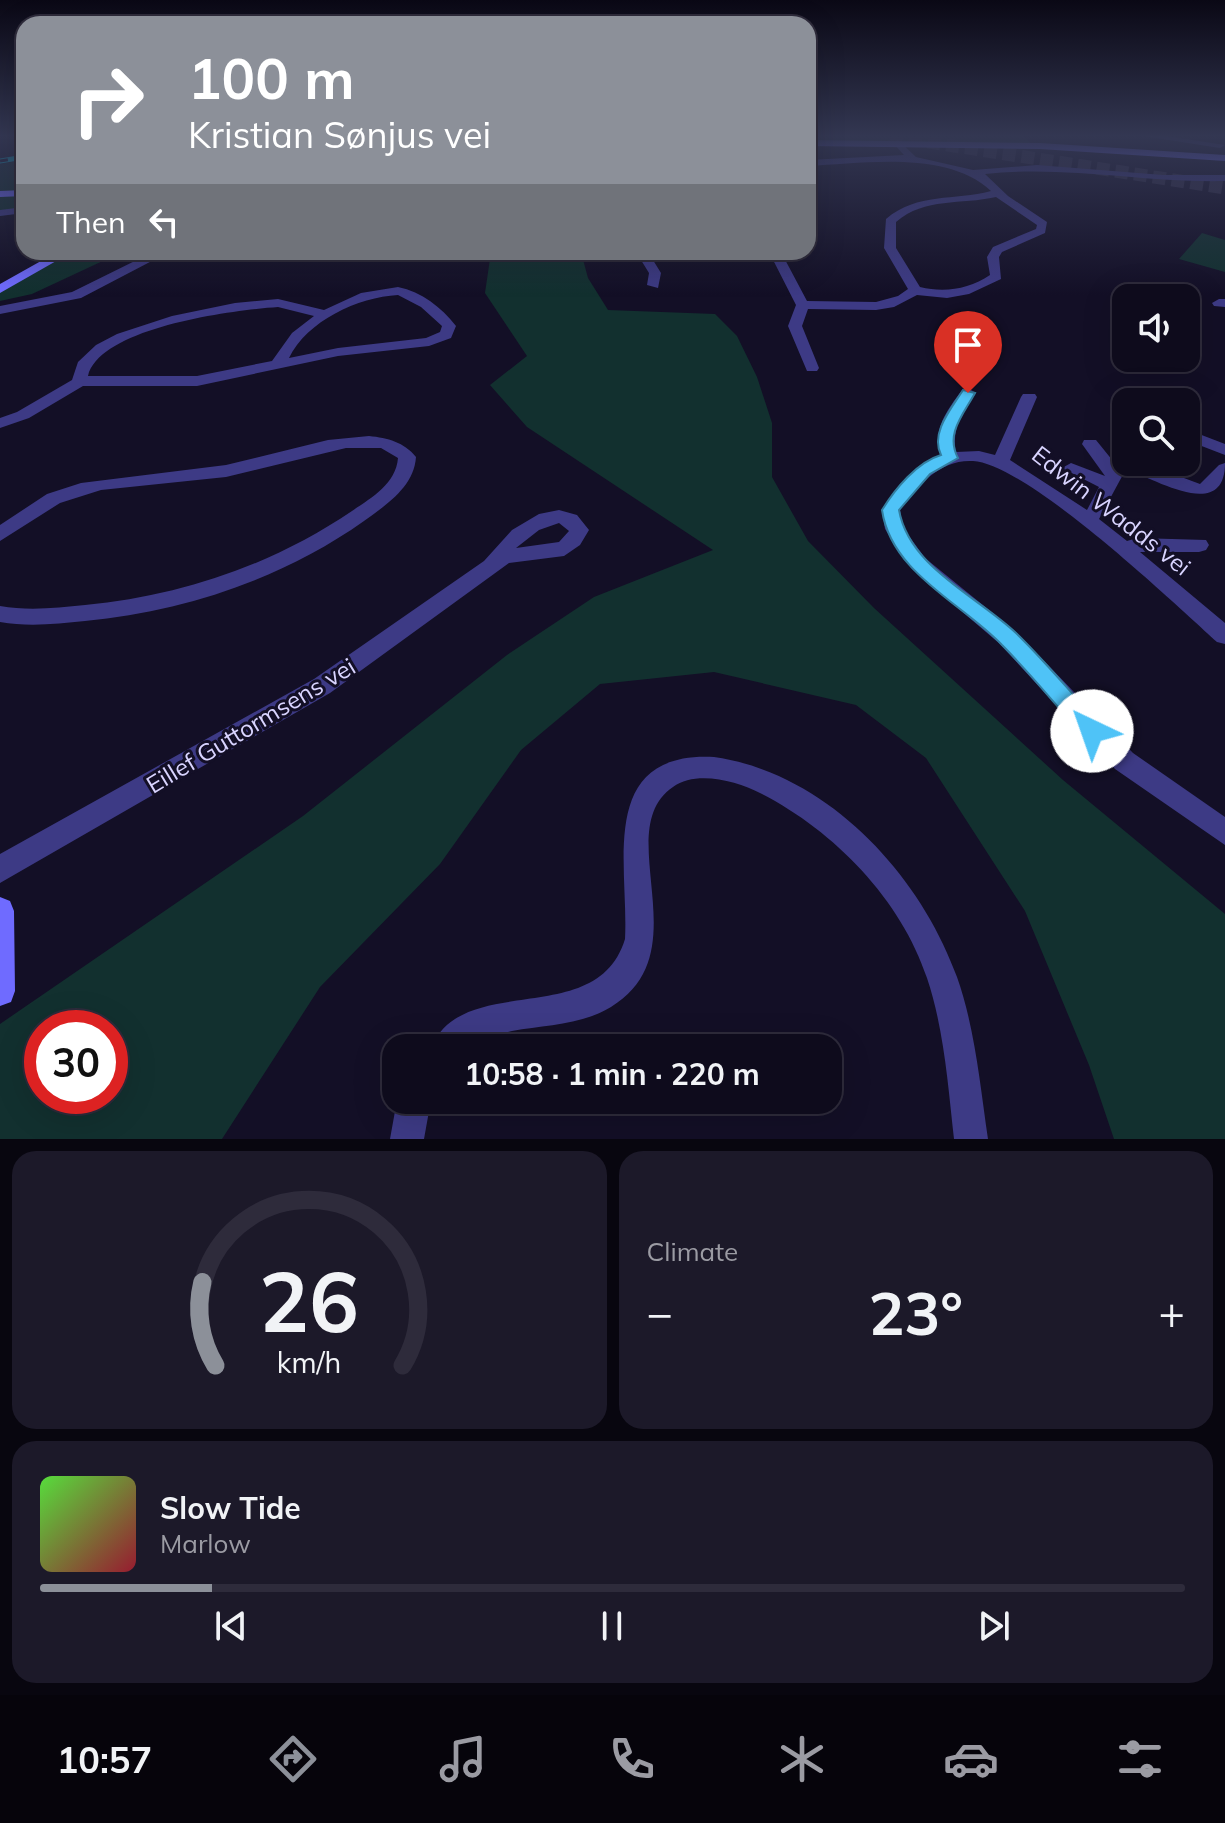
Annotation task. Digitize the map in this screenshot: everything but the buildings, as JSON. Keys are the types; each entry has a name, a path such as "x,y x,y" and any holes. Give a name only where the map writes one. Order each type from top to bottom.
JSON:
{"street":[{"path":"803,305 873,306 902,299 915,290 939,295 982,286 997,276 993,260 997,250 1043,228 1040,219 994,189"},
{"path":"915,290 890,248 890,221 904,209 918,203 998,193"},
{"path":"0,289 52,260"},
{"path":"0,310 76,295 146,260"},
{"path":"647,260 655,273 653,285"},
{"path":"779,260 803,305 795,326 812,368"},
{"path":"0,423 30,411 79,382 105,379 197,381 279,362 429,342 450,331 444,319 401,291 361,297 326,315 289,341 279,362"},
{"path":"65,310 76,295"},
{"path":"79,382 87,360 98,350 143,328 264,304 294,305 326,315"},
{"path":"968,393 946,431 943,445 950,458 936,461 925,470 891,510 894,529 918,563 1008,638 1124,761 1225,832"},
{"name":"Edwin Wadds vei","path":"1001,461 1029,397"},
{"path":"1200,440 1225,450"},
{"path":"0,534 47,503 77,491 226,471 294,453 364,441 387,443 400,449 407,457 404,476 354,520 253,573 174,598 105,612 0,614"},
{"path":"1090,444 1112,463"},
{"name":"Edwin Wadds vei","path":"950,458 977,456 1001,461 1123,549 1225,636"},
{"path":"1071,468 1112,468"},
{"path":"1147,476 1199,490 1210,487 1225,469"},
{"path":"1085,521 1095,513 1114,476"},
{"path":"1123,549 1137,545 1199,545"},
{"name":"Eillef Guttormsens vei","path":"0,869 322,686 373,653 491,566"},
{"path":"462,1034 480,1023 516,1012 573,1006 605,995 619,983 633,964 641,945 642,912 635,857 639,817 649,793 664,779 688,767 728,770 764,781 801,799 833,825 892,889 917,925 942,976 962,1068 971,1139"},
{"path":"0,911 0,991"},
{"path":"407,1139 411,1114"}],"green space":[{"path":"0,189 16,189 16,213 0,216"},
{"path":"1202,233 1225,240 1225,272 1179,259"},
{"path":"47,260 105,260 32,294 0,301 0,288"},
{"path":"490,260 583,260 588,278 608,310 715,314 737,336 757,377 772,423 772,477 808,541 874,608 1063,780 1225,914 1225,1139 1114,1139 1089,1065 1025,911 926,758 856,705 714,672 600,684 521,750 440,864 320,987 222,1139 0,1139 0,1024 303,816 507,655 594,597 713,550 527,427 490,385 527,356 485,293"}],"route":[{"path":"968,393 946,431 943,445 950,458 936,461 897,500 891,510 894,529 918,563 1008,638 1092,731"}]}
